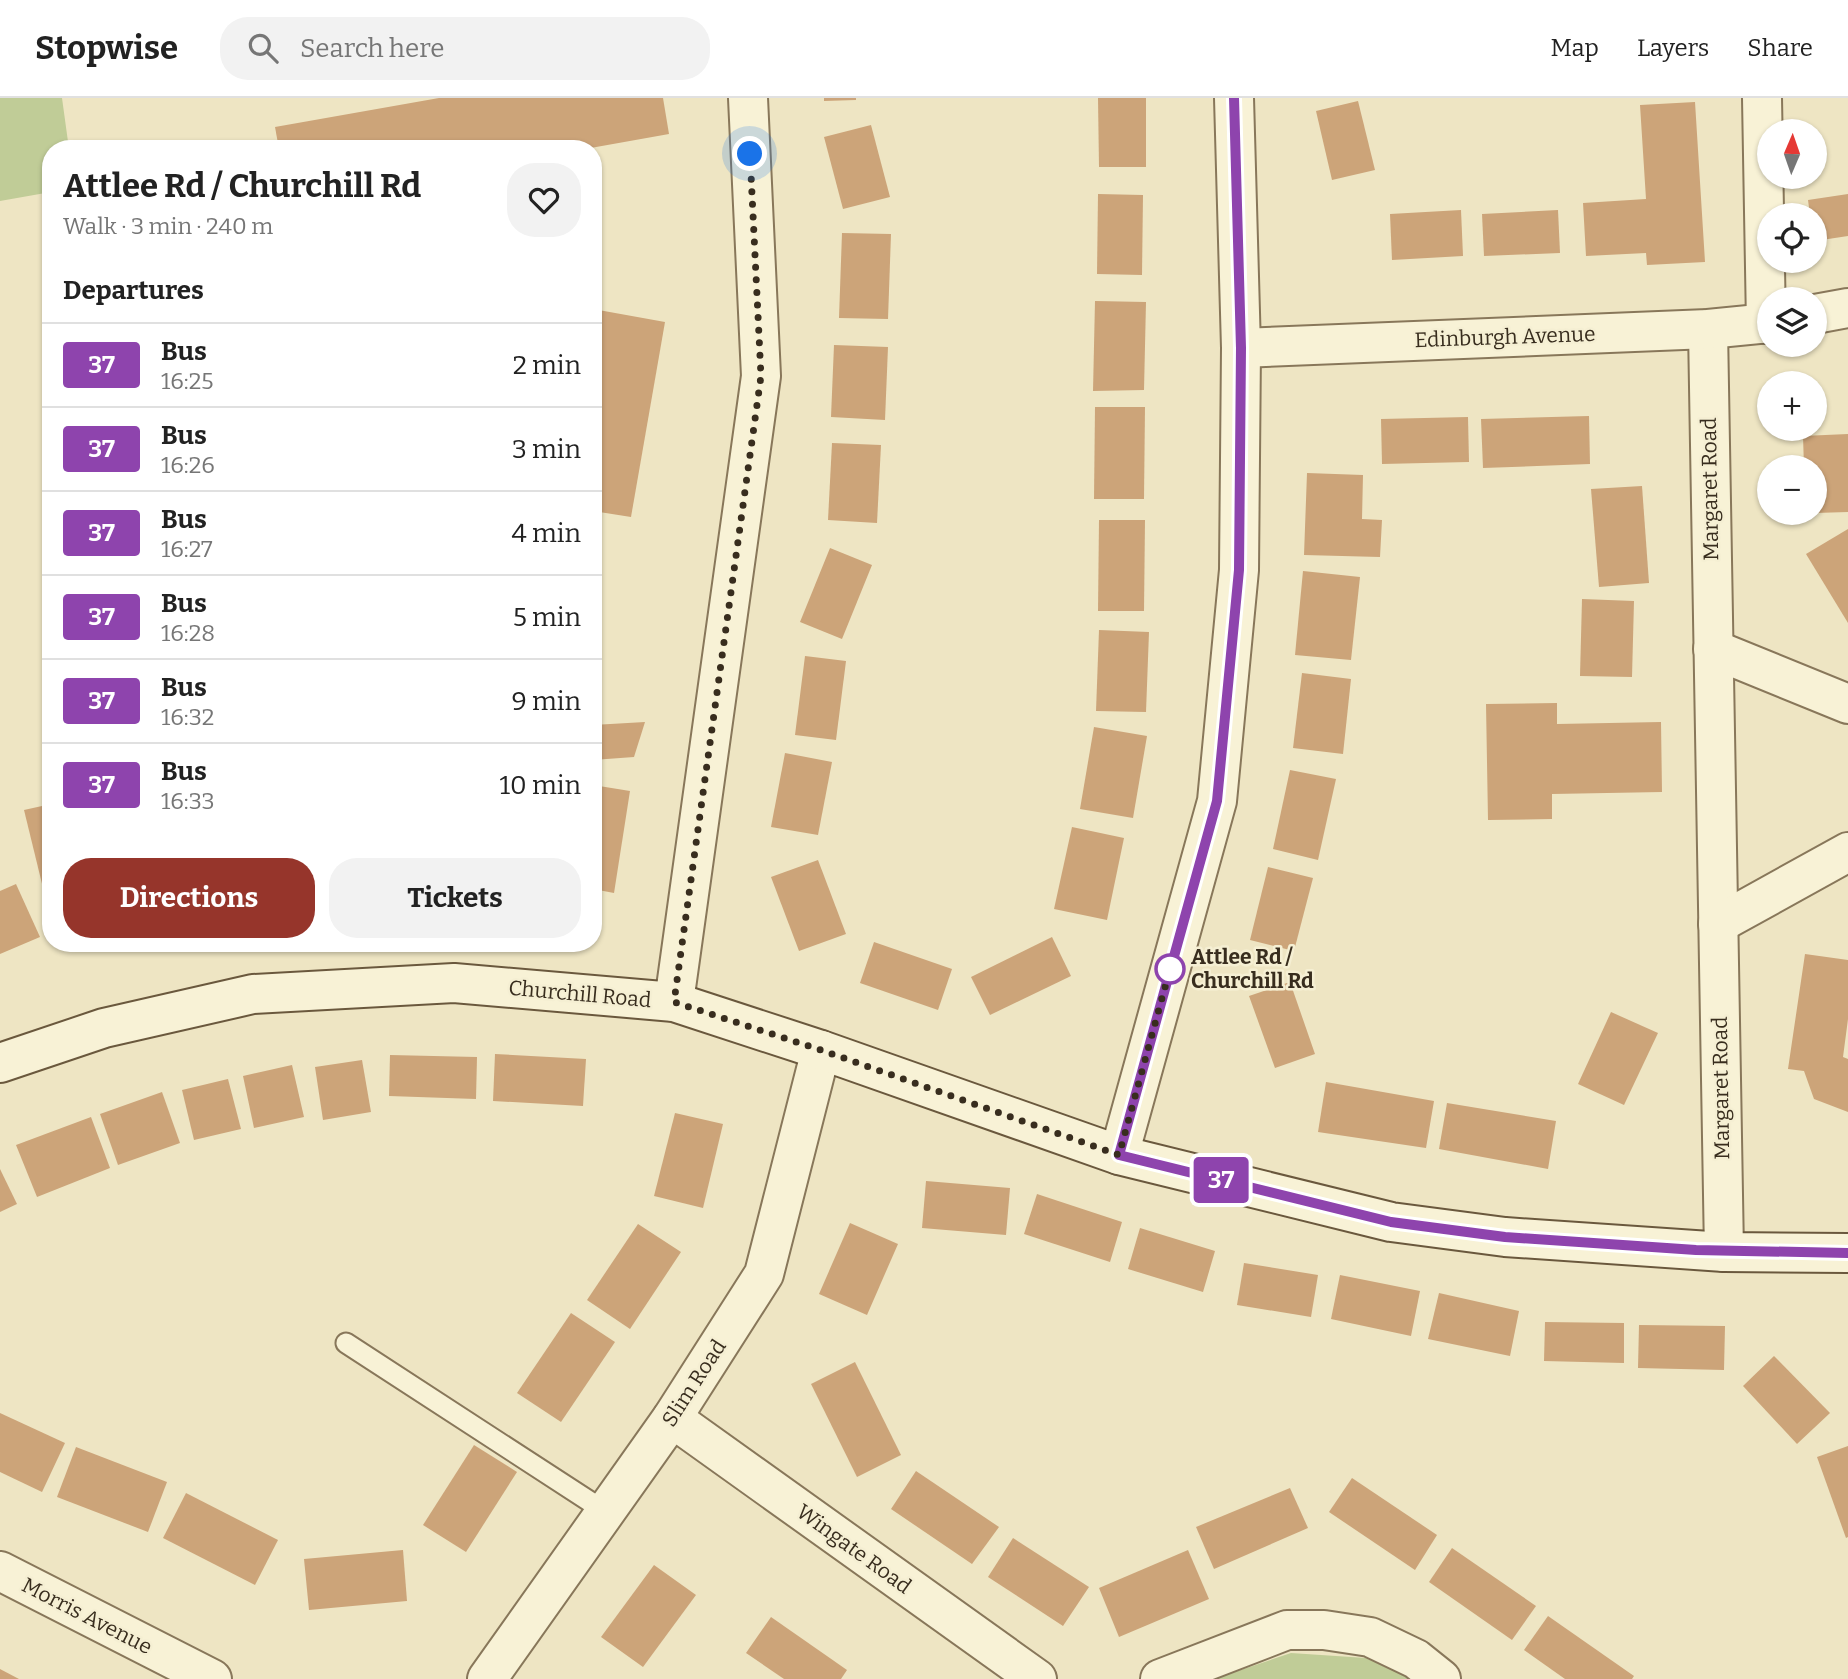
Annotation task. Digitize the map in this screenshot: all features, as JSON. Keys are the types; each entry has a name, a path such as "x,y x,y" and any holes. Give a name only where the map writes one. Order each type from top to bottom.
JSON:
{"street":[{"path":"674,1002 761,376 748,98"},
{"path":"1119,1155 1217,801 1239,570 1241,348 1234,98"},
{"path":"1762,98 1767,287"},
{"path":"1827,312 1848,308"},
{"name":"Edinburgh Avenue","path":"1241,348 1708,329 1757,324"},
{"name":"Margaret Road","path":"1708,329 1724,1252"},
{"path":"1713,649 1848,704"},
{"path":"1718,924 1848,852"},
{"name":"Churchill Road","path":"0,1063 104,1028 253,994 454,983 674,1002 821,1050 1119,1155 1391,1222 1505,1237 1724,1252 1848,1253"},
{"name":"Slim Road","path":"487,1679 672,1418 764,1274 821,1050"},
{"name":"Wingate Road","path":"672,1418 1037,1679"},
{"name":"Morris Avenue","path":"0,1571 212,1679"},
{"path":"1160,1679 1287,1630 1324,1630 1370,1637 1416,1659 1441,1679"}],"lane":[{"path":"346,1343 606,1511"}],"green space":[{"path":"0,98 62,98 68,140 42,140 42,194 0,201"},
{"path":"1291,1653 1366,1658 1411,1679 1214,1679"}],"building":[{"path":"439,98 663,98 669,134 602,146 602,140 277,140 275,127"},
{"path":"824,98 856,98 856,100 824,101"},
{"path":"1098,98 1146,98 1146,167 1099,167"},
{"path":"1358,101 1375,170 1332,180 1316,111"},
{"path":"1695,102 1705,262 1647,265 1646,253 1586,256 1583,203 1646,199 1640,105"},
{"path":"871,125 890,197 843,209 824,137"},
{"path":"1098,194 1143,195 1142,275 1097,274"},
{"path":"1848,194 1848,236 1827,239 1827,203 1808,203 1808,200"},
{"path":"1461,210 1463,256 1392,260 1390,214"},
{"path":"1558,210 1560,253 1484,256 1482,214"},
{"path":"842,233 891,234 888,319 839,318"},
{"path":"1095,301 1146,302 1144,390 1093,391"},
{"path":"602,311 665,322 631,517 602,512"},
{"path":"834,345 888,347 885,420 831,417"},
{"path":"1095,407 1145,407 1144,499 1094,499"},
{"path":"1589,416 1590,464 1483,468 1481,419"},
{"path":"1468,417 1469,462 1382,464 1381,419"},
{"path":"1848,434 1848,512 1827,513 1827,455 1804,455 1803,441 1827,441 1827,435"},
{"path":"832,443 881,445 877,523 828,520"},
{"path":"1307,473 1363,475 1362,519 1382,520 1380,557 1304,555"},
{"path":"1642,486 1649,583 1599,587 1591,489"},
{"path":"1099,520 1145,520 1144,611 1098,611"},
{"path":"1848,529 1848,623 1806,554"},
{"path":"830,548 872,565 842,639 800,622"},
{"path":"1303,571 1360,577 1351,660 1295,655"},
{"path":"1582,599 1634,601 1632,677 1580,676"},
{"path":"1099,630 1149,632 1146,712 1096,711"},
{"path":"805,656 846,661 836,740 795,735"},
{"path":"1302,673 1351,679 1343,754 1293,748"},
{"path":"1557,703 1557,724 1661,722 1662,792 1552,794 1552,819 1488,820 1486,704"},
{"path":"645,722 634,757 602,759 602,724"},
{"path":"1094,727 1147,736 1133,818 1080,809"},
{"path":"785,753 832,762 818,835 771,827"},
{"path":"1290,770 1336,779 1318,860 1273,849"},
{"path":"602,786 630,791 614,893 602,891"},
{"path":"42,806 42,884 24,810"},
{"path":"1072,827 1124,838 1107,920 1054,909"},
{"path":"818,860 846,934 799,951 771,877"},
{"path":"1268,867 1313,878 1294,951 1250,940"},
{"path":"16,884 40,937 0,954 0,891"},
{"path":"1052,937 1071,976 990,1015 971,977"},
{"path":"874,942 952,969 938,1010 860,983"},
{"path":"1805,954 1848,960 1848,1019 1843,1057 1848,1059 1848,1112 1814,1099 1804,1071 1788,1069"},
{"path":"1290,982 1315,1054 1275,1068 1249,996"},
{"path":"1611,1012 1658,1033 1624,1105 1578,1084"},
{"path":"495,1054 586,1059 583,1106 493,1101"},
{"path":"390,1055 477,1057 476,1099 389,1096"},
{"path":"362,1060 371,1112 323,1120 315,1067"},
{"path":"292,1065 304,1117 254,1128 243,1076"},
{"path":"228,1079 241,1129 194,1140 182,1090"},
{"path":"1326,1082 1434,1101 1426,1148 1318,1132"},
{"path":"162,1092 180,1143 118,1165 100,1114"},
{"path":"1447,1103 1556,1121 1548,1169 1439,1149"},
{"path":"675,1113 723,1124 703,1208 654,1196"},
{"path":"91,1117 110,1168 37,1197 16,1145"},
{"path":"0,1169 17,1204 0,1212"},
{"path":"926,1181 1010,1188 1006,1235 922,1228"},
{"path":"1037,1194 1122,1222 1110,1262 1024,1234"},
{"path":"850,1223 898,1244 867,1315 819,1294"},
{"path":"638,1224 681,1252 630,1329 587,1300"},
{"path":"1140,1228 1215,1251 1203,1292 1128,1269"},
{"path":"1244,1263 1318,1275 1311,1317 1237,1305"},
{"path":"1340,1275 1420,1291 1411,1336 1331,1319"},
{"path":"1439,1293 1519,1311 1510,1356 1428,1339"},
{"path":"571,1313 615,1342 561,1422 517,1393"},
{"path":"1545,1322 1624,1323 1624,1363 1544,1361"},
{"path":"1639,1325 1725,1326 1724,1370 1638,1368"},
{"path":"1774,1356 1830,1413 1797,1444 1743,1386"},
{"path":"855,1362 901,1455 857,1477 811,1384"},
{"path":"0,1413 65,1443 42,1492 0,1472"},
{"path":"474,1445 517,1472 466,1552 423,1525"},
{"path":"1848,1446 1848,1537 1846,1538 1817,1457"},
{"path":"76,1447 167,1482 148,1532 57,1497"},
{"path":"916,1471 999,1527 972,1564 891,1509"},
{"path":"1352,1478 1437,1535 1415,1570 1329,1512"},
{"path":"1290,1488 1308,1528 1214,1569 1196,1527"},
{"path":"186,1493 278,1540 255,1585 163,1538"},
{"path":"1013,1538 1089,1587 1063,1626 988,1577"},
{"path":"1452,1548 1536,1606 1512,1640 1429,1582"},
{"path":"403,1550 407,1601 309,1610 304,1559"},
{"path":"1188,1550 1209,1599 1119,1637 1099,1588"},
{"path":"654,1565 696,1595 643,1667 601,1637"},
{"path":"1548,1616 1634,1676 1632,1679 1565,1679 1524,1650"},
{"path":"771,1617 847,1670 841,1679 784,1679 746,1653"},
{"path":"0,1669 19,1679 0,1679"}],"bus line":[{"name":"37","path":"1234,98 1241,348 1239,570 1217,801 1119,1155 1391,1222 1505,1237 1724,1252 1848,1253"}],"place":[{"name":"Attlee Rd / Churchill Rd","path":"1170,969"}],"route":[{"path":"750,154 761,376 674,1002 821,1050 1119,1155 1170,969"}]}
